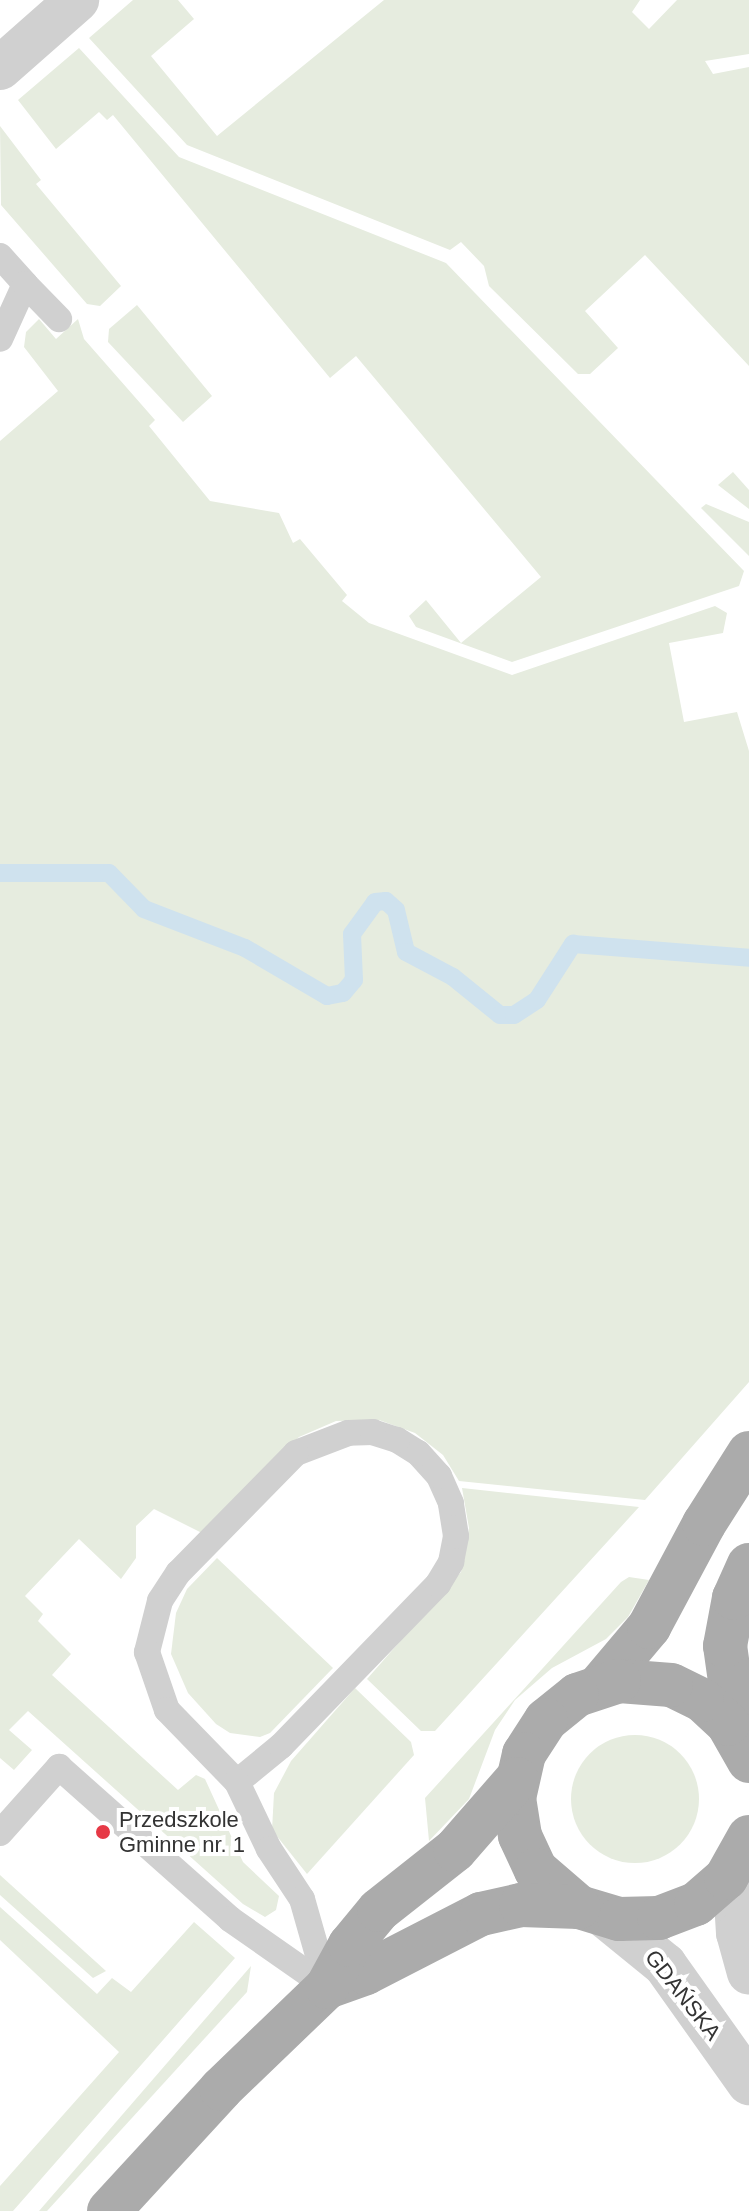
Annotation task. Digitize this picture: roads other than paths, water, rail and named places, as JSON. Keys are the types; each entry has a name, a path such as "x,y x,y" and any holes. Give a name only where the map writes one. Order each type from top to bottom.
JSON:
{"main road":[{"path":"601,1684 649,1627 704,1524 749,1453"},
{"path":"744,1750 725,1646 734,1598 749,1565"},
{"path":"592,1912 549,1884 527,1853 516,1817 517,1779 530,1741 546,1720 565,1702 601,1684 635,1680 687,1691 716,1711 744,1750"},
{"path":"109,2211 221,2089 327,1987 350,1945 379,1910 455,1850 517,1779"},
{"path":"327,1987 366,1973 481,1914 521,1905 645,1920 684,1910 717,1888 742,1853"}],"street":[{"path":"0,68 77,0"},
{"path":"742,1853 738,1933 749,1973"},
{"name":"GDAŃSKA","path":"592,1912 665,1965 749,2083"}],"lane":[{"path":"0,256 59,319"},
{"path":"0,339 25,284"},
{"path":"237,1782 281,1746 438,1584 451,1562 456,1536 451,1503 439,1476 418,1453 397,1440 373,1432 348,1433 296,1453 178,1573 160,1601 147,1652 154,1682 167,1710 237,1782 269,1849 302,1899 327,1987"},
{"path":"0,1833 59,1767 230,1919 327,1987"}],"waterway":[{"path":"0,873 109,873 144,909 245,948 327,996 343,993 354,980 352,934 375,902 386,901 396,910 406,952 453,977 500,1015 514,1015 537,1000 573,944 749,958"}],"place":[{"name":"Przedszkole Gminne nr. 1","path":"103,1832"}]}
